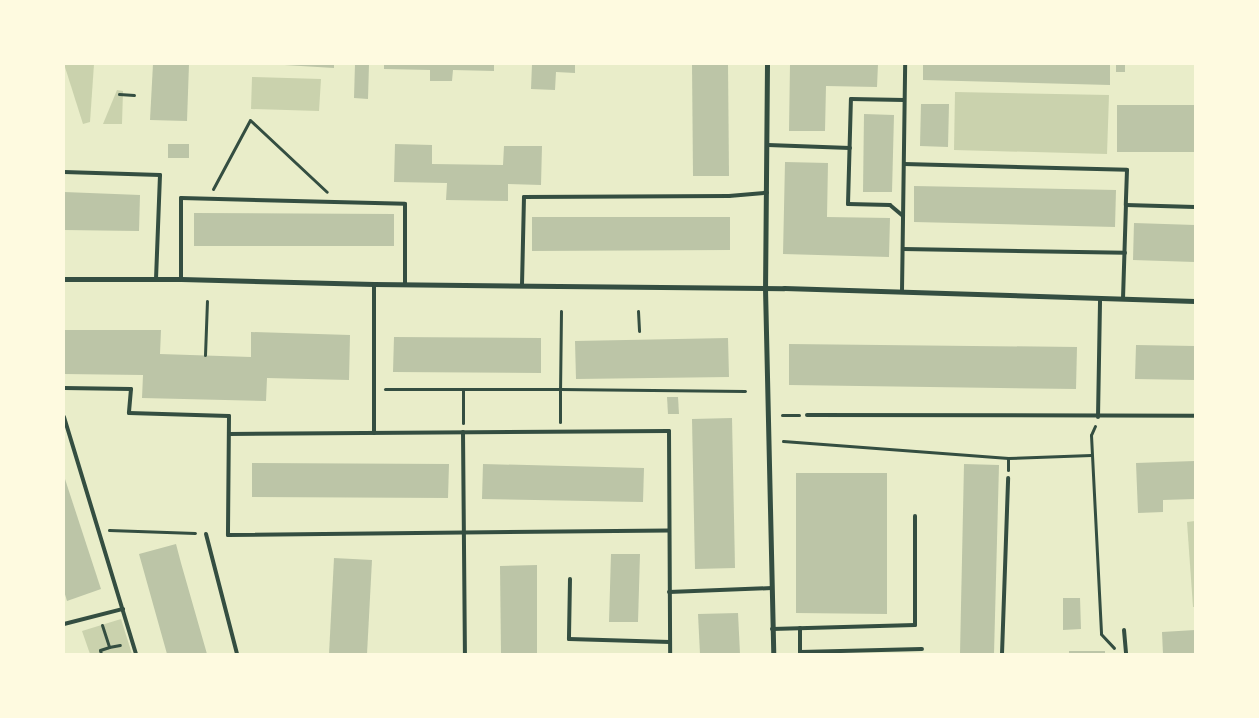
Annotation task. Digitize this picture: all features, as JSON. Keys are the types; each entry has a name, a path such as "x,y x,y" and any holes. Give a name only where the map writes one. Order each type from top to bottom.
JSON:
{"street":[{"path":"767,64 768,145 765,288 773,654"},
{"path":"64,279 181,279 374,284 522,284 765,288 1195,301"}],"lane":[{"path":"902,291 906,64"},
{"path":"903,216 890,205 848,204 851,99 904,100"},
{"path":"768,145 850,148"},
{"path":"904,164 1127,170 1123,299"},
{"path":"64,172 160,175 156,279"},
{"path":"522,284 524,197 729,196 767,193"},
{"path":"181,279 182,198 405,204 405,283"},
{"path":"1126,205 1195,207"},
{"path":"902,249 1125,253"},
{"path":"374,284 374,433"},
{"path":"1098,418 1100,299"},
{"path":"64,388 131,389 129,413 229,416 228,535 669,530"},
{"path":"807,415 1098,418 1195,416"},
{"path":"64,417 136,654"},
{"path":"229,434 668,431 670,654"},
{"path":"463,432 465,654"},
{"path":"1002,654 1008,478"},
{"path":"772,629 915,626 915,516"},
{"path":"206,534 237,654"},
{"path":"570,579 569,639 670,642"},
{"path":"669,592 772,588"},
{"path":"64,624 123,609"},
{"path":"800,628 800,653 922,649"},
{"path":"1124,630 1126,654"}],"path":[{"path":"119,94 134,95"},
{"path":"208,199 250,120 338,202"},
{"path":"205,356 207,301"},
{"path":"560,432 561,311"},
{"path":"638,311 638,331"},
{"path":"463,389 463,432"},
{"path":"374,390 560,389 745,391"},
{"path":"1091,435 1101,634 1120,654"},
{"path":"783,441 1008,458 1092,455"},
{"path":"98,529 206,534"},
{"path":"99,615 109,647"},
{"path":"101,654 100,650 120,644 122,649"}],"green space":[{"path":"64,64 94,64 90,122 83,124"},
{"path":"252,77 321,79 319,111 251,109"},
{"path":"117,90 123,91 122,124 103,124"},
{"path":"955,92 1109,95 1107,154 954,150"},
{"path":"1195,521 1195,607 1193,607 1187,522"},
{"path":"121,619 132,654 90,654 82,631"}],"building":[{"path":"153,64 189,64 187,121 150,120"},
{"path":"268,64 334,64 334,68"},
{"path":"355,64 369,64 368,99 354,98"},
{"path":"384,64 494,64 494,71 453,70 452,81 430,81 430,70 384,69"},
{"path":"532,64 575,64 575,73 556,72 555,90 531,89"},
{"path":"692,64 728,64 729,176 693,176"},
{"path":"790,64 878,64 877,87 826,86 825,131 789,131"},
{"path":"923,64 1110,64 1110,85 923,80"},
{"path":"1116,64 1125,64 1125,72 1116,72"},
{"path":"921,104 949,104 948,147 920,146"},
{"path":"1117,105 1195,105 1195,152 1117,152"},
{"path":"864,114 894,115 892,192 863,192"},
{"path":"168,144 189,144 189,158 168,158"},
{"path":"395,144 432,145 432,164 503,165 504,146 542,146 541,185 508,184 508,201 446,200 447,183 394,182"},
{"path":"785,162 828,163 827,217 890,218 889,257 783,254"},
{"path":"914,186 1116,190 1115,227 914,222"},
{"path":"64,192 140,195 139,231 64,230"},
{"path":"194,213 394,214 394,246 194,246"},
{"path":"532,217 730,217 730,250 532,251"},
{"path":"1134,223 1195,225 1195,262 1133,260"},
{"path":"64,330 161,330 160,354 251,357 251,332 350,335 349,380 267,378 266,401 142,398 143,375 64,374"},
{"path":"394,337 541,338 541,373 393,372"},
{"path":"728,338 729,377 576,379 575,341"},
{"path":"789,344 1077,347 1076,389 789,385"},
{"path":"1136,345 1195,346 1195,380 1135,379"},
{"path":"667,397 678,397 679,414 668,414"},
{"path":"732,418 735,568 695,569 692,419"},
{"path":"1195,461 1195,499 1163,500 1163,512 1138,513 1136,463"},
{"path":"252,463 449,464 448,498 252,497"},
{"path":"483,464 644,468 643,502 482,499"},
{"path":"964,464 999,465 994,654 960,654"},
{"path":"796,473 887,473 887,614 796,613"},
{"path":"64,476 101,589 67,601 64,591"},
{"path":"176,544 207,654 167,654 139,554"},
{"path":"611,554 640,554 638,622 609,622"},
{"path":"334,558 372,560 367,654 329,654"},
{"path":"537,565 537,654 501,654 500,566"},
{"path":"1063,598 1080,598 1081,629 1063,630"},
{"path":"738,613 740,654 700,654 698,614"},
{"path":"1195,630 1195,654 1163,654 1162,632"},
{"path":"1069,651 1105,651 1105,654 1069,654"}]}
